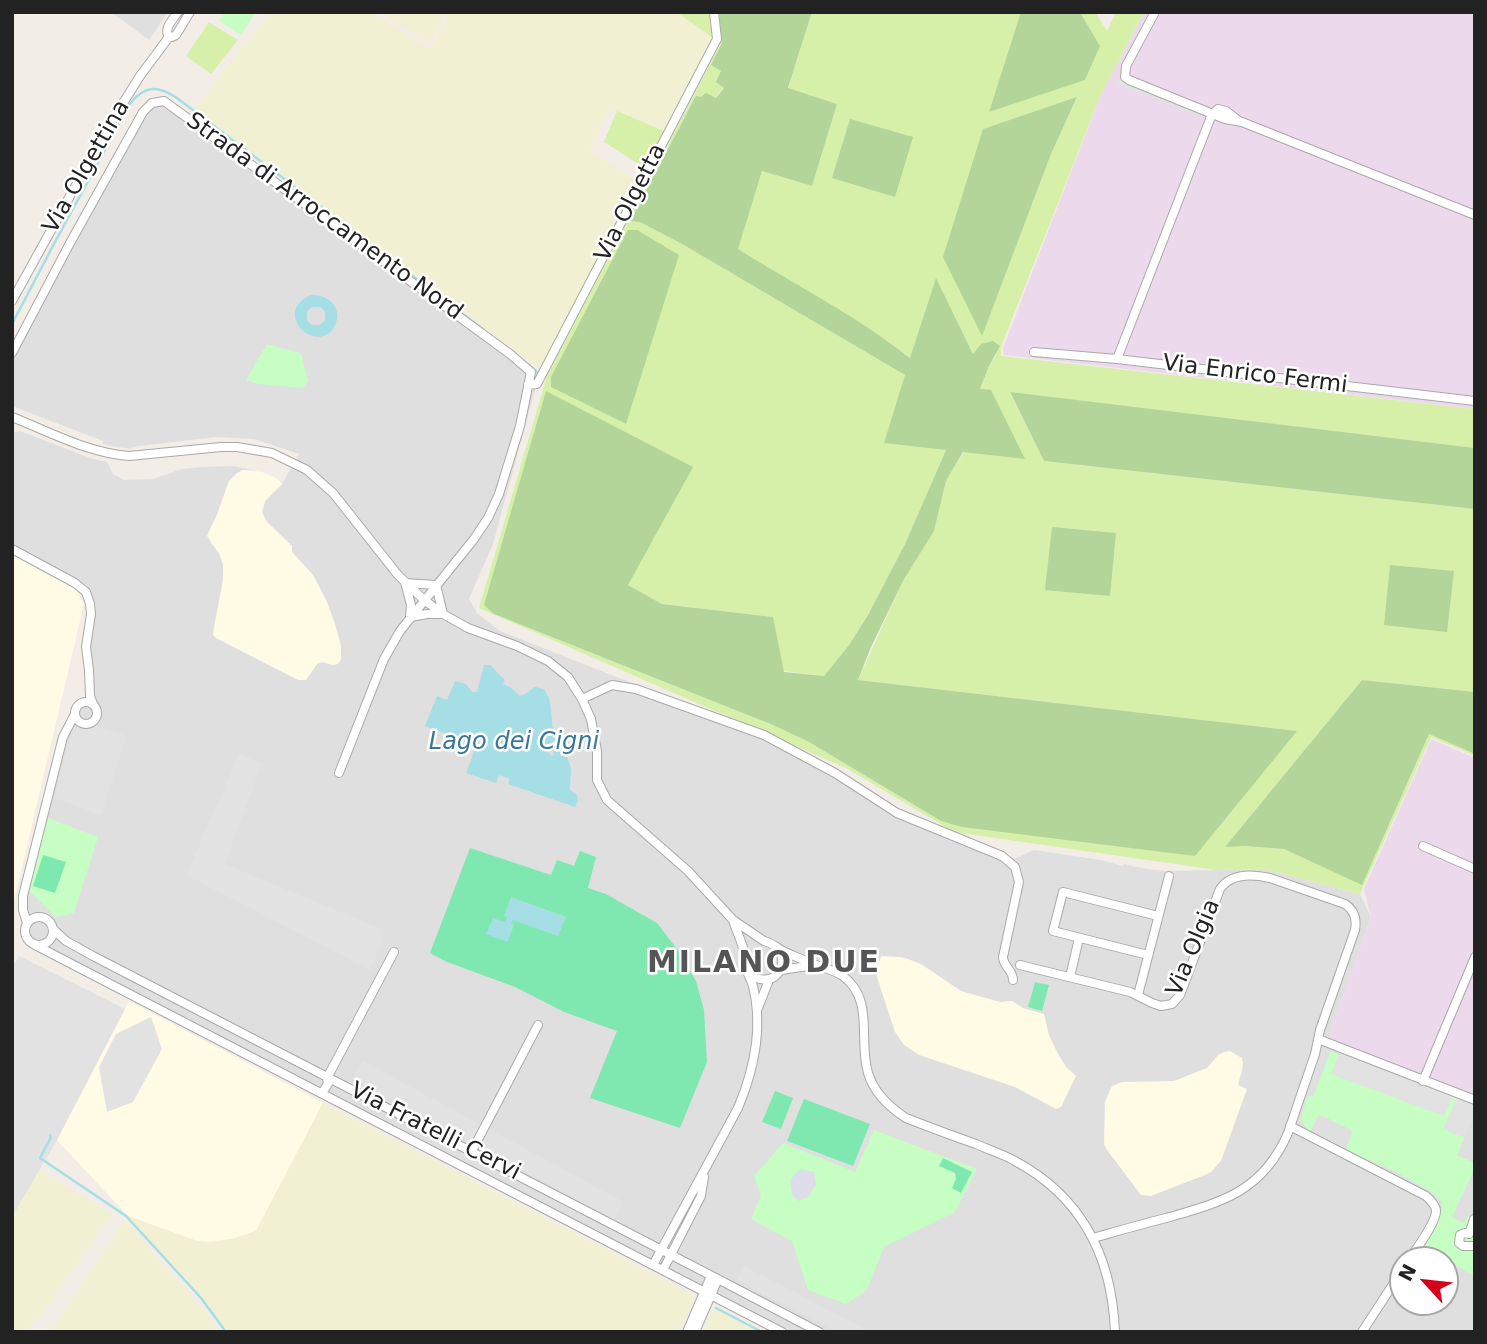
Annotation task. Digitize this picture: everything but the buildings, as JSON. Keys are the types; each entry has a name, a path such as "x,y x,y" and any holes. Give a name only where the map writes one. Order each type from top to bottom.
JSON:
{"street":[{"path":"178,12 167,28 169,37 176,35 190,12"},
{"name":"Via Olgetta","path":"528,385 537,384 717,39 714,12"},
{"path":"1155,12 1126,66 1125,77 1129,80 1473,213"},
{"name":"Via Olgettina","path":"12,301 108,127 140,76 169,37"},
{"name":"Strada di Arroccamento Nord","path":"12,353 143,112 152,103 164,101 510,354 531,372 528,385"},
{"path":"1117,359 1212,114"},
{"name":"Via Enrico Fermi","path":"1034,352 1117,359 1475,401"},
{"path":"339,773 384,659 400,631 488,518 499,494 520,426 528,385"},
{"path":"12,417 90,448 117,455 228,447 253,449 280,456 307,470 333,493 382,557 424,600 468,628 548,661 568,677 591,719 597,751 597,780 607,800 688,871 733,920 779,949 841,975 852,986 864,1010 867,1068 874,1087 885,1102 906,1118 1004,1155 1047,1182 1067,1201 1093,1238 1107,1275 1115,1332"},
{"path":"12,424 28,424"},
{"path":"12,549 75,583 86,592 91,611 86,643 89,692 97,711 96,720 91,724 76,724 66,730"},
{"path":"405,583 436,585"},
{"path":"405,583 411,605 410,617"},
{"path":"436,585 443,614"},
{"path":"410,617 443,614"},
{"path":"582,699 612,685 636,689 765,735 835,773 897,813 1002,856 1015,867 1019,882 1003,957 1013,981"},
{"path":"27,923 23,908 24,893 62,741 77,706 89,692"},
{"path":"83,702 93,704"},
{"path":"75,714 82,724"},
{"path":"1423,846 1475,869"},
{"path":"1138,995 1169,876"},
{"name":"Via Olgia","path":"1020,965 1138,995 1161,1006 1169,1005 1180,995 1223,884 1236,876 1264,877 1345,904 1353,911 1355,930 1318,1038"},
{"path":"1148,955 1054,931 1063,892 1158,916"},
{"path":"24,893 32,909 47,919 53,929 50,940 36,945 26,937 24,929 33,917 41,916"},
{"path":"653,1265 745,1092 755,1052 757,1010 750,974 745,965 745,955 733,920"},
{"name":"Via Fratelli Cervi","path":"53,929 65,941 93,956 819,1332"},
{"path":"1070,977 1079,938"},
{"path":"745,955 752,945 764,941"},
{"name":"Via Fratelli Cervi","path":"36,945 782,1332"},
{"path":"750,974 760,980 774,978 783,963 779,949"},
{"path":"319,1092 316,1087 321,1080 327,1078 394,953"},
{"path":"1423,1081 1475,957"},
{"path":"781,970 815,965"},
{"path":"757,1010 769,980"},
{"path":"472,1151 538,1025"},
{"path":"1093,1238 1200,1208 1229,1197 1252,1183 1269,1166 1283,1145 1315,1054 1318,1038 1475,1100"},
{"path":"1290,1126 1432,1201 1436,1213 1418,1246"},
{"path":"663,1270 701,1196 705,1169"},
{"path":"1469,1234 1463,1233 1458,1237 1459,1243 1464,1247 1475,1245 1469,1234 1474,1219"},
{"path":"687,1332 715,1278"},
{"path":"1362,1332 1389,1291"},
{"path":"695,1332 708,1293"}],"shaded area":[{"path":"111,12 168,12 149,40"},
{"path":"270,12 371,12 430,49 450,12 711,12 714,37 666,132 609,109 590,151 637,181 540,369 194,109"},
{"path":"381,12 446,12 429,44"},
{"path":"1144,12 1475,12 1475,409 1004,355 1003,348 1101,94"},
{"path":"1117,79 1200,112 1199,116 1115,84"},
{"path":"161,103 509,354 538,379 493,544 469,599 477,613 500,631 764,735 897,813 1002,856 1016,858 1034,850 1166,871 1265,869 1360,894 1371,917 1327,1042 1475,1100 1475,1332 782,1332 31,943 24,932 28,915 26,893 64,737 79,706 88,697 89,596 12,548 12,433 20,431 107,462 113,474 124,480 153,479 182,469 202,467 234,466 252,470 244,470 227,486 208,533 210,542 219,553 223,564 223,580 213,632 309,676 317,664 322,662 333,665 335,624 326,600 313,575 292,552 292,546 267,522 262,512 265,501 282,484 299,454 254,439 216,437 131,449 112,446 12,406 12,357 71,244 149,108"},
{"path":"243,470 262,472 282,484 265,501 262,512 267,522 292,546 292,552 313,575 335,624 341,646 341,660 333,665 322,662 317,664 306,680 298,680 213,635 223,580 223,564 207,536 229,481"},
{"path":"12,555 75,588 84,604 13,905"},
{"path":"92,725 127,736 101,815 54,798 74,730 81,726 90,728"},
{"path":"1431,739 1475,758 1475,1100 1327,1042 1371,917 1364,889"},
{"path":"239,754 262,763 225,864 384,930 383,940 370,970 186,875"},
{"path":"19,956 125,1009 57,1140 12,1217 12,968"},
{"path":"881,956 908,959 921,964 961,991 1000,1002 1012,1001 1023,1008 1044,1014 1049,1035 1058,1054 1076,1076 1061,1107 1056,1109 1015,1087 919,1055 904,1045 895,1032 877,977"},
{"path":"129,1001 323,1103 256,1231 232,1239 197,1241 128,1216 57,1140"},
{"path":"151,1017 162,1049 133,1102 107,1112 99,1067 116,1034"},
{"path":"1230,1051 1242,1058 1238,1085 1247,1089 1221,1161 1205,1175 1151,1196 1141,1195 1104,1144 1105,1102 1112,1086 1122,1082 1174,1081 1207,1068 1218,1055"},
{"path":"1339,1054 1453,1095 1444,1116 1331,1074"},
{"path":"363,1061 624,1202 614,1220 353,1079"},
{"path":"1457,1097 1475,1103 1475,1116 1465,1137 1444,1128"},
{"path":"323,1103 692,1294 694,1299 680,1332 228,1332 201,1295 128,1216 197,1241 232,1239 256,1231"},
{"path":"801,1169 814,1172 816,1184 809,1196 798,1201 792,1195 790,1181"},
{"path":"39,1170 112,1214 40,1317 23,1332 12,1332 12,1217"},
{"path":"125,1220 214,1323 219,1332 50,1331"},
{"path":"744,1266 871,1332 837,1332 737,1280"},
{"path":"716,1309 759,1332 704,1332 712,1312"}],"green space":[{"path":"225,12 256,12 241,35 219,21"},
{"path":"676,12 719,12 723,43 711,65 722,71 724,87 650,184 630,221 640,222 682,244 905,375 946,450 905,544 868,615 849,645 824,676 783,671 773,617 662,604 628,585 494,614 773,725 809,742 941,821 1296,731 858,680 903,581 934,531 946,481 964,452 1024,458 980,389 996,355 974,355 936,279 911,358 737,249 762,171 812,186 837,104 788,89 812,12 1021,12 990,112 1100,46 1080,12 1095,12 1107,31 1116,12 1144,12 1101,94 1001,347 1001,356 1475,409 1475,448 1010,393 1044,461 1475,509 1475,692 1362,680 1226,846 1284,849 1362,884 1429,734 1475,754 1431,737 1360,894 1265,869 1216,870 954,832 846,768 479,608 547,376 721,43","holes":["1077,98 1051,154 982,335 983,129"]},
{"path":"719,12 812,12 788,88 837,104 812,186 762,171 738,249 847,315 910,358 936,278 973,354 981,344 993,341 1000,346 980,389 991,390 1025,459 963,452 946,481 934,531 903,581 858,680 1297,731 1195,856 962,827 941,821 809,742 773,725 494,614 484,605 546,391 693,467 628,585 662,604 773,617 784,672 824,676 849,645 905,544 946,450 884,443 905,375 682,244 640,222 630,221 696,96 701,97 706,93 716,98 724,88 716,82 721,71 711,65 722,43"},
{"path":"1021,12 1080,12 1100,46 1085,80 989,112"},
{"path":"209,22 238,40 211,74 186,56"},
{"path":"1077,97 1051,154 982,336 943,257 983,129"},
{"path":"617,111 666,132 646,169 604,142"},
{"path":"850,119 913,137 895,197 832,178"},
{"path":"628,230 637,230 679,255 626,424 551,387 551,377"},
{"path":"267,344 301,353 308,381 303,388 258,384 246,380"},
{"path":"1010,392 1475,448 1475,509 1044,461"},
{"path":"1052,527 1116,533 1110,596 1045,590"},
{"path":"1390,565 1454,571 1447,632 1384,625"},
{"path":"1362,680 1475,692 1475,754 1429,734 1362,885 1284,849 1225,847"},
{"path":"48,818 98,837 74,913 56,917 29,891"},
{"path":"470,848 551,875 557,860 574,866 580,851 596,857 588,888 606,894 657,923 680,953 696,981 704,1010 707,1062 680,1128 590,1098 617,1031 564,1012 515,987 430,953"},
{"path":"43,855 66,862 55,893 33,886"},
{"path":"1035,982 1049,985 1042,1011 1028,1007"},
{"path":"1331,1051 1339,1054 1332,1074 1444,1116 1453,1095 1457,1097 1444,1128 1465,1137 1457,1155 1475,1163 1475,1168 1452,1217 1464,1223 1468,1216 1475,1220 1475,1276 1459,1267 1459,1246 1423,1246 1442,1209 1442,1202 1435,1195 1346,1149 1351,1130 1319,1114 1310,1132 1306,1128 1302,1119 1304,1106 1308,1096 1313,1097"},
{"path":"775,1091 793,1098 781,1129 762,1122"},
{"path":"804,1099 870,1124 853,1166 787,1141"},
{"path":"874,1130 977,1169 955,1212 884,1247 866,1291 846,1304 808,1290 792,1241 751,1219 761,1195 754,1176 783,1143 855,1172"},
{"path":"943,1158 972,1172 961,1193 952,1188 956,1179 955,1173 939,1166"}],"water":[{"path":"311,295 332,302 337,317 329,333 320,337 302,330 296,322 295,312 299,303","holes":["312,307 321,307 325,312 325,321 312,325 307,321 307,311"]},
{"name":"Lago dei Cigni","path":"484,665 490,665 505,680 503,684 520,696 535,687 544,689 549,698 553,731 556,735 553,744 545,746 551,756 554,755 555,748 565,750 571,769 570,790 577,795 575,807 508,784 510,779 499,775 496,783 466,773 475,749 481,745 479,736 472,735 466,741 425,726 437,696 447,700 455,681 466,684 472,692 477,692"},
{"path":"511,897 566,917 558,936 513,920 508,942 486,934 493,918 505,922 507,917 504,916"}],"waterway":[{"path":"12,324 130,104 146,90 157,89 177,98 484,330"},
{"path":"531,367 538,373"},
{"path":"50,1135 40,1158 126,1216 201,1298 226,1332"},
{"path":"716,1308 762,1332"}],"district":[{"name":"MILANO DUE","path":"764,964"}]}
